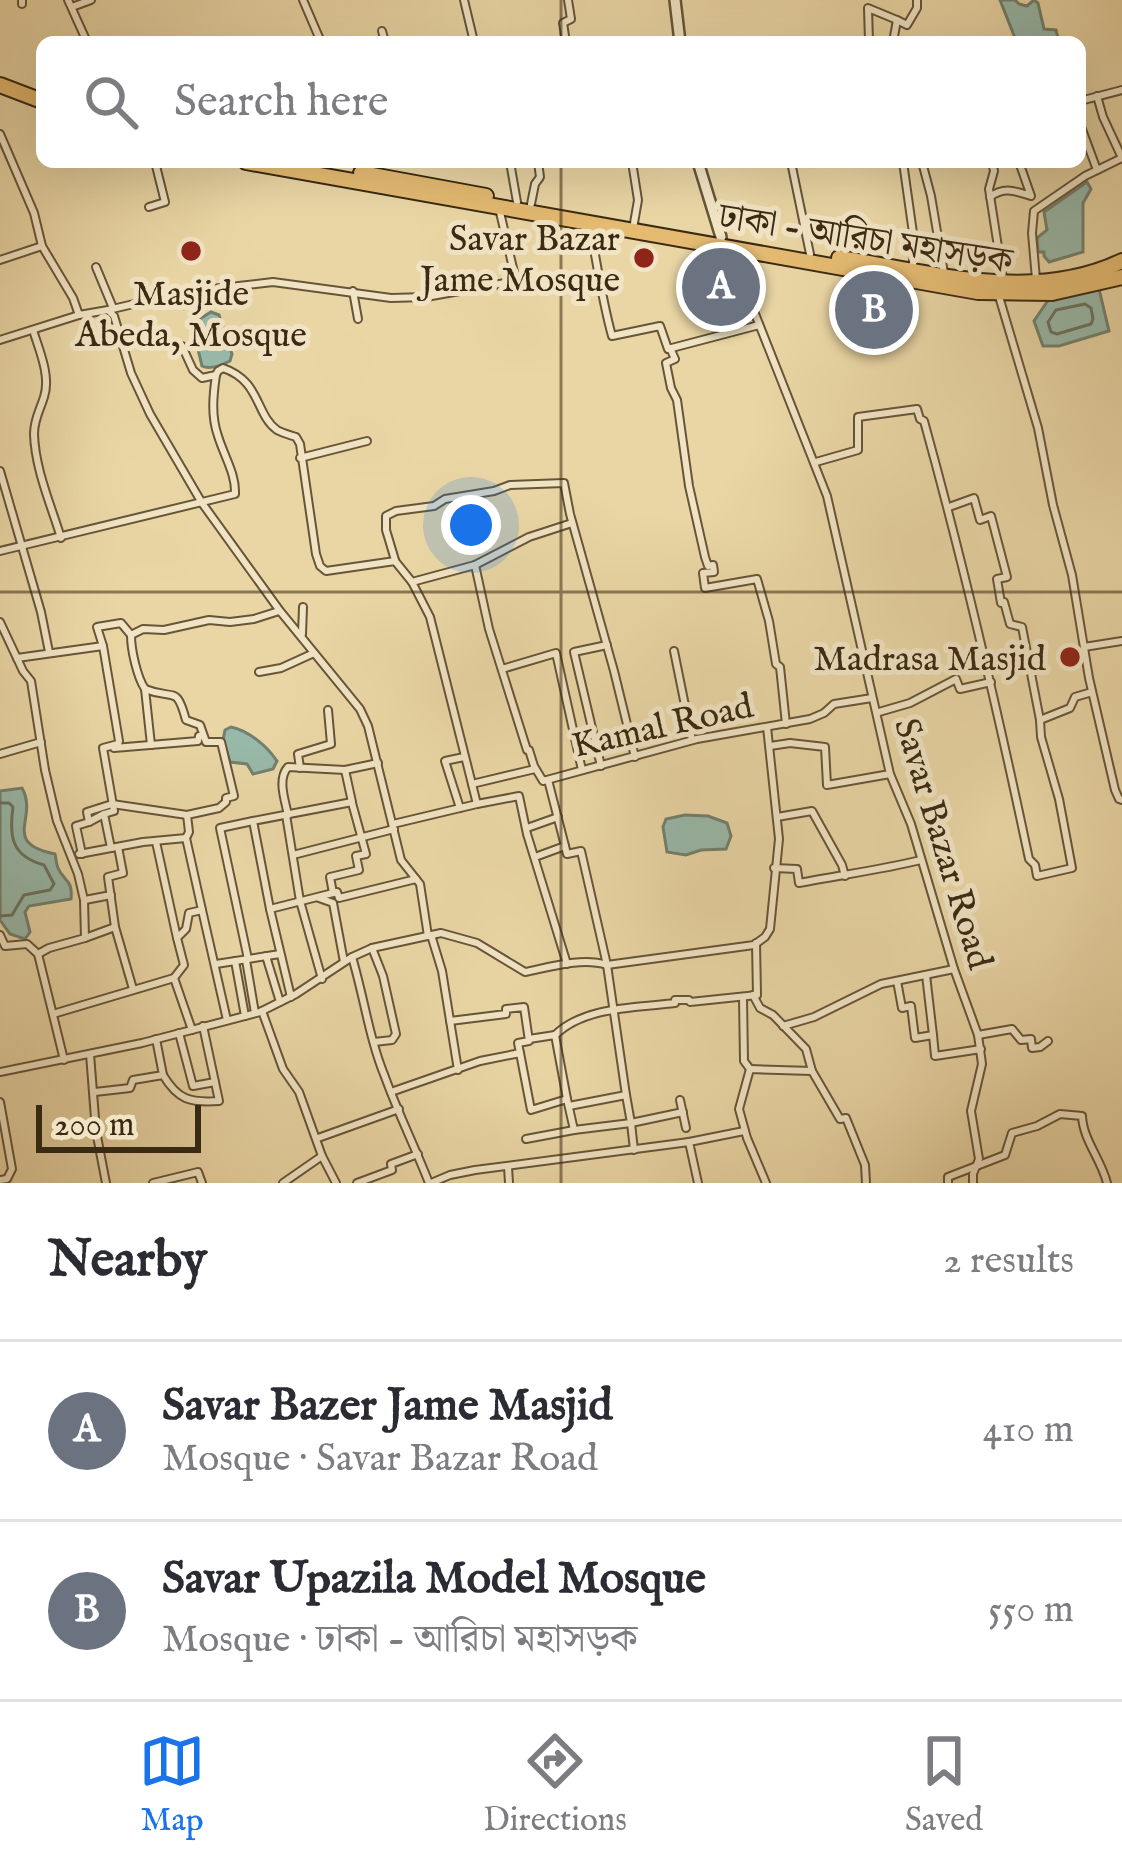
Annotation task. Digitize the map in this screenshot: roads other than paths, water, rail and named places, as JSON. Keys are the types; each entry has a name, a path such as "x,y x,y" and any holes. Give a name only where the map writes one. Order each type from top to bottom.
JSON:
{"highway":[{"path":"0,81 36,90"},
{"path":"0,81 36,98"},
{"name":"ঢাকা - আরিচা মহাসড়ক","path":"278,168 1001,287 1052,292 1122,277"},
{"name":"ঢাকা - আরিচা মহাসড়ক","path":"362,168 978,292 1086,274 1122,261"}],"street":[{"path":"84,36 70,3 91,0"},
{"path":"303,0 318,36"},
{"path":"464,0 473,36"},
{"path":"565,36 562,23 571,19 568,0"},
{"path":"675,0 679,36"},
{"path":"869,36 868,8 908,26 916,0"},
{"path":"893,36 897,20"},
{"path":"382,31 383,36"},
{"path":"1086,99 1122,90"},
{"path":"1036,281 1034,211 1122,158 1097,96"},
{"path":"0,134 34,213 42,246 79,315"},
{"path":"1086,140 1097,170"},
{"path":"148,207 165,202 156,168"},
{"path":"512,168 524,203"},
{"path":"524,203 540,177 539,168"},
{"path":"633,168 638,200 634,223"},
{"path":"700,168 725,242"},
{"path":"792,168 810,254"},
{"path":"904,168 914,233 913,269"},
{"path":"924,168 944,277"},
{"path":"992,168 990,197 1001,287 1072,574 1115,790 1122,800"},
{"path":"990,197 1012,189 1031,196 1021,168"},
{"path":"0,340 79,315 185,292 273,282 391,298 426,297 516,281 499,208"},
{"path":"589,222 612,336 660,326 675,359 666,363 705,557 714,572 703,573 705,588 757,579 780,668 786,724"},
{"name":"Savar Bazar Road","path":"725,242 826,496 890,774 911,824 978,1035 980,1076 971,1111 979,1159 973,1183"},
{"path":"0,260 42,246"},
{"path":"96,267 131,373 202,503 280,611 360,709 368,726 401,860 420,884 442,971 458,1070"},
{"path":"353,291 358,319"},
{"path":"670,348 759,325"},
{"path":"32,330 46,388 35,416 34,436 61,538"},
{"path":"182,346 202,378 217,375"},
{"path":"0,551 236,494 216,431 213,404 218,371 223,368 239,375 256,393 270,423 300,444 320,566 336,571 395,561"},
{"path":"814,463 858,450 858,417 917,409 949,507 1029,859 1037,876 1072,868 1041,737 1022,628 1010,624 1001,603 997,579 1007,577 991,516 980,520 974,498 949,507"},
{"path":"300,458 367,441"},
{"path":"0,471 50,652"},
{"path":"478,804 430,617 395,561 386,530 386,516 396,511 510,485 564,483 635,757"},
{"path":"412,583 475,565 529,537 572,524"},
{"name":"Kamal Road","path":"475,565 526,750 543,781 692,740 810,719 834,704 872,698"},
{"path":"302,637 303,607"},
{"path":"131,635 143,629 254,619 280,611"},
{"path":"0,622 31,681 58,821 83,895 86,938"},
{"path":"103,748 119,741 97,627 121,623 131,635 145,689 151,745"},
{"path":"1084,647 1122,641"},
{"path":"601,766 574,652 607,645"},
{"path":"17,658 104,646"},
{"path":"674,651 692,740"},
{"path":"259,672 314,653"},
{"path":"501,669 556,653 582,770"},
{"path":"878,713 910,703 956,679 960,689 992,682"},
{"path":"89,822 87,812 112,805 187,815 219,808 234,796 221,742 206,742 200,725 186,720 177,695 145,689"},
{"path":"1040,720 1070,708 1075,697 1092,692"},
{"path":"300,768 298,754 331,744 328,710"},
{"path":"0,1072 156,1040 259,1012 372,948 430,936 452,934 477,943 525,972 756,944 770,929 779,839 767,727"},
{"path":"103,748 197,741 202,736"},
{"path":"0,754 40,742"},
{"path":"770,746 790,742 825,747 827,785 890,774"},
{"path":"103,748 114,812 76,826 81,854 186,838"},
{"path":"460,808 445,761 464,757"},
{"path":"322,979 300,901 284,772 289,767 345,770 378,764"},
{"path":"472,784 535,769"},
{"path":"333,893 330,878 359,869 356,856 366,854 345,770"},
{"path":"548,779 567,854 581,851 608,964 634,1150"},
{"path":"293,855 519,796 567,964"},
{"path":"220,828 352,802"},
{"path":"219,808 259,1012 336,1183"},
{"path":"777,818 812,812 845,876"},
{"path":"104,814 123,873 108,877 115,927 133,989"},
{"path":"187,815 186,838 227,1020"},
{"path":"526,829 558,818"},
{"path":"253,821 291,997"},
{"path":"53,1014 174,978 184,965 156,841"},
{"path":"535,857 565,846"},
{"path":"774,868 796,869 799,883 921,860"},
{"path":"270,909 416,879"},
{"path":"83,895 111,895"},
{"path":"316,897 333,903 374,1042 430,1183 475,1170 745,1131"},
{"path":"177,938 189,913 202,910"},
{"path":"38,954 115,927"},
{"path":"0,934 5,946 26,944 38,954 64,1060"},
{"path":"626,1095 531,1110 518,1043 555,1035 572,1022 613,1011 675,1000 757,995 756,944"},
{"path":"372,948 396,1034 392,1040 374,1042"},
{"path":"216,964 280,954"},
{"path":"266,956 280,1002"},
{"path":"235,962 245,1016"},
{"path":"783,1026 814,1017 881,985 954,969"},
{"path":"926,975 935,1056 981,1049"},
{"path":"174,978 192,1030"},
{"path":"897,981 902,1008 911,1006 915,1038 933,1035"},
{"path":"748,995 806,1048 812,1071 840,1119 846,1118 865,1165 866,1183"},
{"path":"748,995 744,1061 750,1069"},
{"path":"450,1021 498,1016 506,1014 506,1009 524,1007 529,1040"},
{"path":"156,1040 163,1075 173,1093 219,1101 203,1026"},
{"path":"978,1035 1012,1029 1021,1040 1031,1039 1033,1048 1048,1041"},
{"path":"179,1033 193,1086 215,1082"},
{"path":"555,1035 574,1130"},
{"path":"392,1092 480,1061 520,1053"},
{"path":"91,1054 96,1131 106,1183"},
{"path":"750,1069 812,1071"},
{"path":"750,1069 739,1109 766,1183"},
{"path":"95,1092 130,1088 133,1080 163,1075"},
{"path":"680,1100 686,1128"},
{"path":"0,1102 11,1157 10,1174 0,1180"},
{"path":"317,1138 399,1109"},
{"path":"526,1139 683,1112"},
{"path":"948,1183 948,1177 1006,1155 1012,1133 1068,1113 1082,1116 1083,1134 1096,1152 1107,1183"},
{"path":"688,1142 698,1183"},
{"path":"357,1183 418,1154"},
{"path":"284,1183 322,1156"},
{"path":"508,1167 509,1183"},
{"path":"153,1183 198,1172 202,1183"}],"water":[{"path":"1000,0 1027,6 1034,0 1044,29 1056,30 1058,36 1014,36"},
{"path":"1087,182 1091,189 1083,203 1083,252 1049,262 1044,252 1038,252 1037,238 1047,230 1044,212"},
{"path":"1099,289 1109,331 1043,346 1034,321 1049,299"},
{"path":"211,312 219,315 232,354 230,361 208,367 202,366 193,328"},
{"path":"231,727 268,750 277,761 273,769 253,774 247,764 230,762 223,740"},
{"path":"22,788 25,836 38,849 55,854 71,892 71,899 29,906 25,912 30,932 25,939 10,934 0,920 0,791"},
{"path":"685,815 727,823 731,836 726,849 686,855 667,852 666,819"}],"place":[{"name":"Masjide Abeda, Mosque","path":"191,251"},
{"name":"Savar Bazar Jame Mosque","path":"644,258"},
{"name":"Savar Bazer Jame Masjid","path":"721,287"},
{"name":"Savar Upazila Model Mosque","path":"874,310"},
{"name":"Madrasa Masjid","path":"1070,657"}]}
